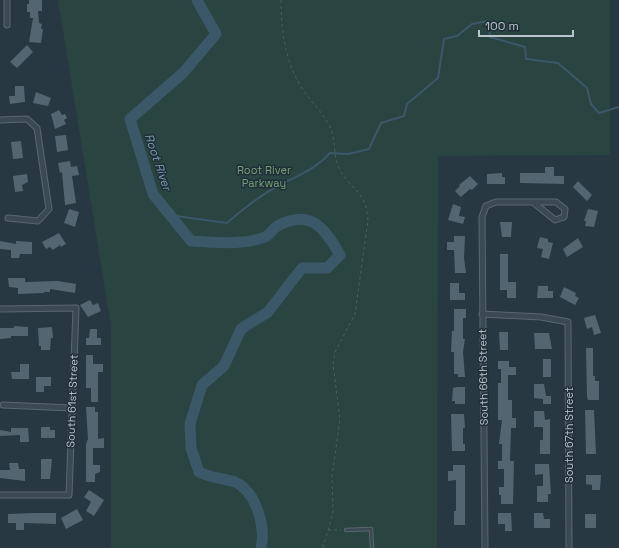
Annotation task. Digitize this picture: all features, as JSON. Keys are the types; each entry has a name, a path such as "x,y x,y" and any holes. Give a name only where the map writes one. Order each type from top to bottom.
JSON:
{"street":[{"path":"7,0 8,26"},
{"path":"0,120 27,120 37,128 49,210 38,221 8,218"},
{"name":"South 66th Street","path":"485,548 482,217 486,206 496,202 534,203"},
{"path":"556,202 565,209 564,217 554,220 534,203 556,202"},
{"name":"South 61st Street","path":"0,309 76,308 69,494 0,495"},
{"name":"South 67th Street","path":"482,314 542,317 568,322 569,548"},
{"path":"2,404 72,408"}],"lane":[{"path":"346,530 371,529 372,548"}],"path":[{"path":"281,0 283,34 293,72 301,86 323,113 331,128 338,167 364,199 367,208 368,220 355,314 334,352 333,364 340,419 332,477 333,512 323,548"},
{"path":"328,530 346,530"}],"green space":[{"name":"Root River Parkway","path":"58,0 610,0 610,155 438,156 437,548 111,548 111,326"}],"building":[{"path":"29,0 42,0 42,11 38,11 39,23 42,24 41,29 43,29 41,43 29,42 33,18 30,18 30,12 27,12 27,4 29,4"},
{"path":"27,45 33,52 17,68 10,62"},
{"path":"15,86 24,86 25,102 10,104 9,96 15,96"},
{"path":"36,92 51,98 48,106 33,103"},
{"path":"59,110 62,115 65,114 67,118 64,120 66,124 55,129 51,114"},
{"path":"66,135 68,150 57,152 55,136"},
{"path":"21,141 23,158 13,159 11,142"},
{"path":"70,161 71,167 77,166 79,175 72,176 76,203 65,205 62,172 60,173 58,163"},
{"path":"545,167 554,167 554,176 564,176 564,184 520,183 520,173 545,173"},
{"path":"502,173 502,177 505,177 505,184 487,184 487,174"},
{"path":"27,174 28,182 22,185 23,191 15,192 13,176"},
{"path":"470,176 478,184 461,197 455,191 460,186 459,185"},
{"path":"578,181 592,195 587,201 573,187"},
{"path":"453,204 461,207 459,216 465,217 463,224 448,220"},
{"path":"69,209 79,212 75,227 64,223"},
{"path":"588,209 598,211 594,227 585,226 586,221 584,221"},
{"path":"500,222 512,222 511,237 502,237"},
{"path":"59,233 66,244 61,247 60,245 53,250 50,247 46,249 42,242"},
{"path":"454,236 465,236 464,258 466,273 455,273 454,250 447,250 447,242 454,242"},
{"path":"540,237 548,239 548,242 553,243 549,259 541,257 543,249 537,248"},
{"path":"578,238 583,247 567,257 563,249"},
{"path":"0,241 16,244 16,241 32,242 32,254 20,254 19,258 11,258 11,250 0,249"},
{"path":"500,254 508,254 508,282 516,282 516,298 507,298 507,290 500,290"},
{"path":"8,278 25,278 25,282 58,281 76,284 75,293 50,289 50,292 44,293 18,294 18,288 9,287"},
{"path":"450,283 459,283 459,293 465,293 465,300 450,300"},
{"path":"538,286 548,286 548,291 553,291 553,298 537,298"},
{"path":"564,287 576,293 575,296 579,298 575,305 560,297"},
{"path":"90,300 93,305 98,303 101,311 88,317 80,305"},
{"path":"454,309 466,309 466,318 463,318 463,339 465,339 463,352 465,377 458,377 458,374 454,374 454,352 451,352 452,331 454,331"},
{"path":"595,315 601,333 594,335 592,327 587,329 584,318"},
{"path":"14,326 28,327 28,336 11,336 11,338 0,339 0,328 14,328"},
{"path":"52,327 53,338 51,338 50,350 41,350 41,346 39,346 38,328"},
{"path":"90,329 97,329 97,338 101,338 101,345 86,345 86,338 89,338"},
{"path":"499,332 508,332 508,350 500,350"},
{"path":"534,333 549,333 552,349 535,349"},
{"path":"586,348 593,348 593,376 595,376 595,381 599,381 599,400 588,400 587,397"},
{"path":"86,355 93,355 93,364 103,364 103,372 98,372 98,402 91,402 91,388 86,388"},
{"path":"543,359 551,359 551,377 543,377"},
{"path":"498,361 509,361 509,367 516,367 516,375 508,375 508,400 512,400 512,418 516,418 516,428 511,428 510,461 514,461 513,504 501,504 501,495 499,495 499,487 504,487 504,469 498,469 498,461 502,461 502,444 499,444 502,420 498,420 498,383 501,383 501,369 498,369"},
{"path":"20,364 29,364 29,379 12,379 11,372 20,372"},
{"path":"36,377 51,377 51,386 44,386 44,392 36,392"},
{"path":"534,384 544,384 546,396 551,396 551,404 543,404 543,399 534,398"},
{"path":"465,387 465,404 455,404 455,401 452,401 453,388"},
{"path":"86,407 95,407 95,412 98,412 98,439 104,438 104,448 93,448 93,465 100,465 100,472 95,474 95,482 86,482 86,444 88,439"},
{"path":"585,410 594,410 596,454 586,454"},
{"path":"534,411 544,411 545,420 550,419 550,454 540,454 540,440 543,440 543,427 534,427"},
{"path":"451,414 464,414 465,428 463,428 463,444 465,444 465,451 452,451"},
{"path":"41,427 50,427 50,430 55,430 55,438 41,438"},
{"path":"11,428 28,428 29,442 20,442 20,435 0,436 0,430 11,432"},
{"path":"41,459 52,459 50,479 41,479"},
{"path":"9,463 18,463 19,469 25,469 25,481 0,478 0,470 10,470"},
{"path":"535,464 549,464 551,494 548,494 548,502 537,502 537,486 543,486 543,474 535,475"},
{"path":"453,465 465,465 465,525 454,525 454,511 456,511 456,480 448,481 448,471 453,471"},
{"path":"586,475 601,475 600,490 592,490 592,485 586,484"},
{"path":"89,490 104,500 94,516 86,511 91,502 84,497"},
{"path":"77,509 83,520 66,529 61,518"},
{"path":"56,513 56,524 24,523 24,530 16,530 16,523 8,523 8,514"},
{"path":"498,513 511,513 512,531 505,531 505,524 498,524"},
{"path":"534,513 543,513 544,519 550,519 550,528 534,528"},
{"path":"585,514 596,514 596,528 585,528"}],"waterway":[{"name":"Root River","path":"197,0 216,34 183,73 130,119 153,194 191,241 228,243 247,242 267,236 279,225 300,219 316,224 323,230 340,255 327,268 302,268 268,312 241,329 224,366 202,385 190,424 191,448 199,472 208,476 235,482 249,493 254,501 261,520 261,548"},
{"path":"160,203 170,208 176,216 227,223 258,198 306,172 330,153 348,154 369,149 381,123 404,116 407,104 438,78 444,39 457,36 472,24 488,21 490,37 525,47 526,59 558,63 587,88 591,104 599,113 619,107"}]}
